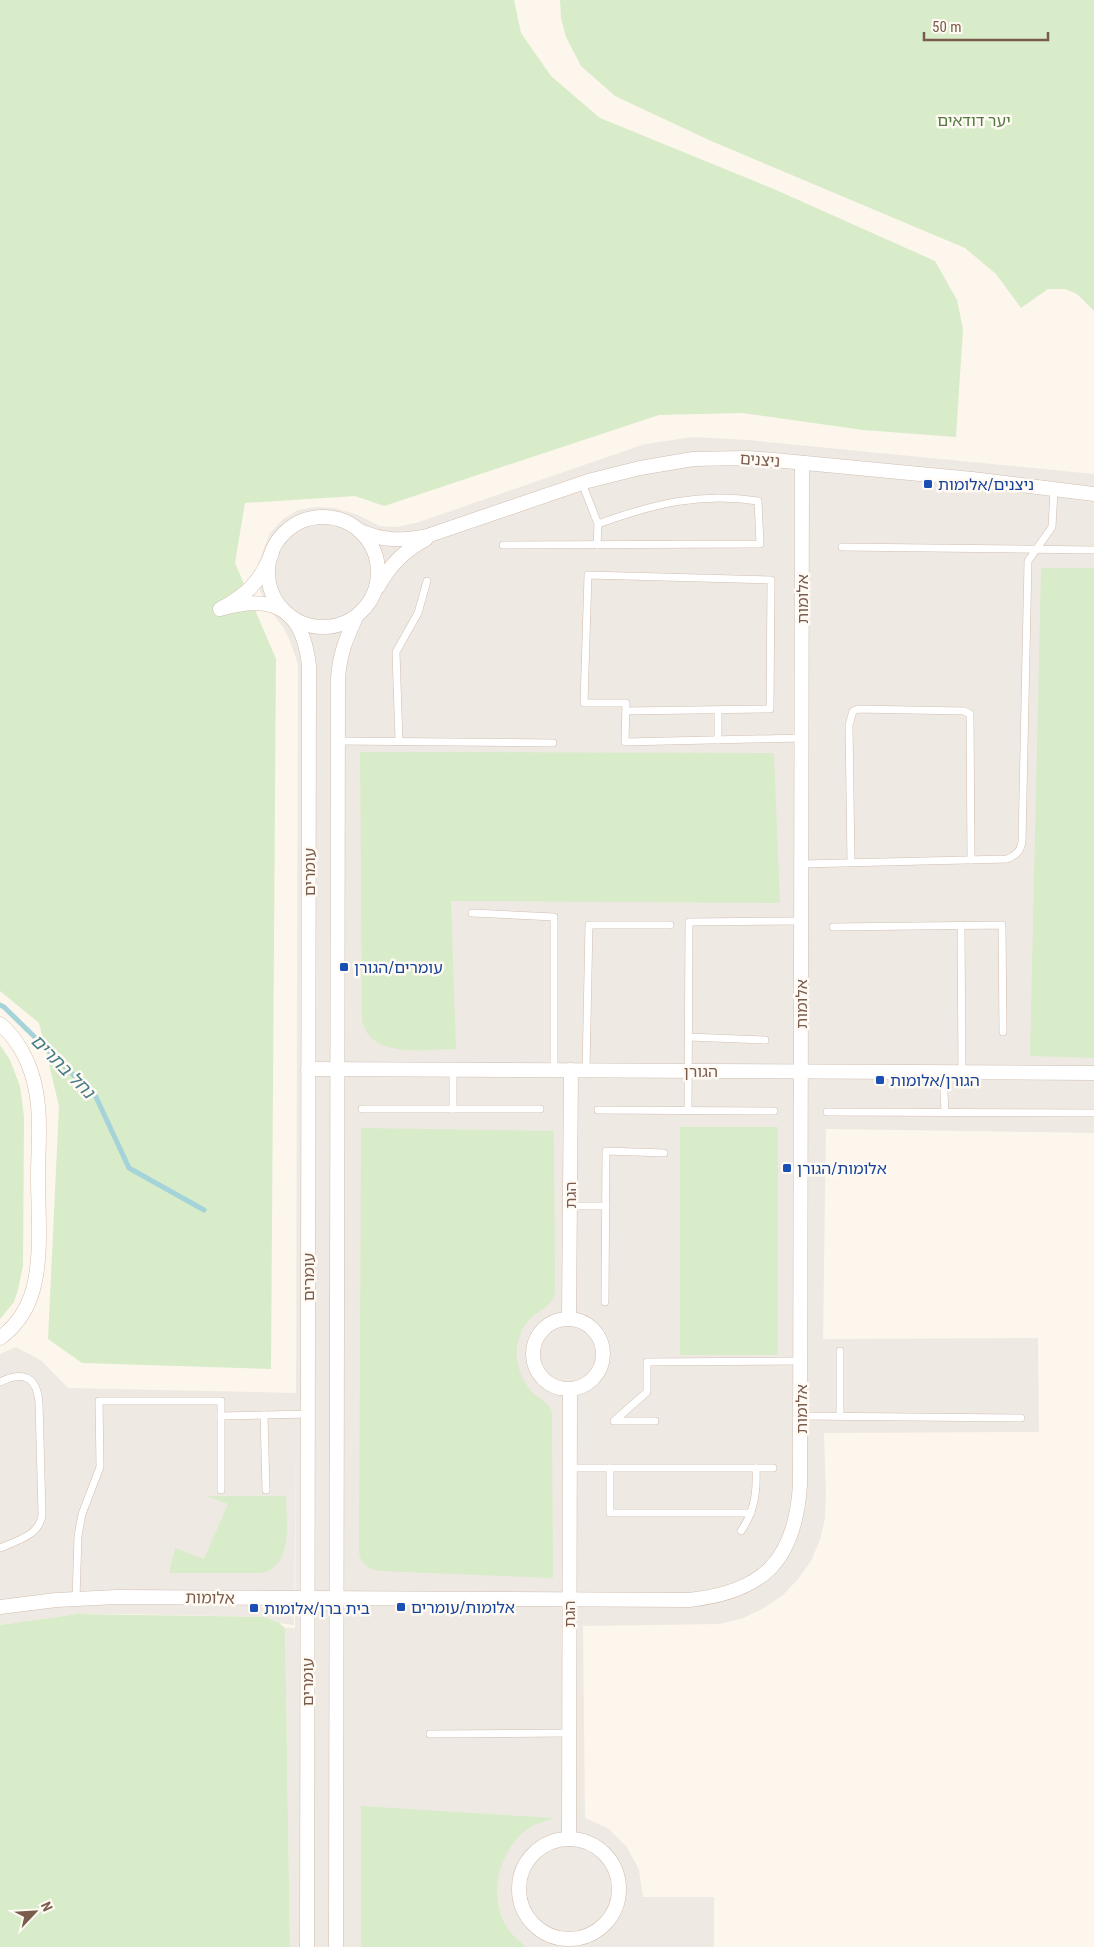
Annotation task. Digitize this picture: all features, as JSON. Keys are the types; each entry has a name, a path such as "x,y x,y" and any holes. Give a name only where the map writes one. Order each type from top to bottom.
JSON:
{"street":[{"name":"ניצנים","path":"360,531 371,536 391,540 435,534 582,483 640,468 693,459 747,458 972,479 1094,494"},
{"name":"אלומות","path":"0,1608 76,1599 138,1598 689,1600 738,1590 757,1580 773,1566 785,1549 794,1530 799,1508 800,1485 802,463"},
{"path":"310,518 332,518 347,522 360,531 373,549 378,570 375,591 364,609 356,617 336,626 326,628 305,624 274,606 258,603 220,609 236,600 256,583 279,539 290,528 310,518"},
{"name":"ניצנים","path":"375,591 389,569 403,554 435,534"},
{"path":"272,553 269,564 270,585 279,605 286,613"},
{"name":"עומרים","path":"286,613 292,618 304,640 309,666 307,1947"},
{"name":"עומרים","path":"336,1947 338,741 340,657 356,617"},
{"path":"0,1024 23,1053 34,1083 38,1116 38,1252 35,1281 26,1308 18,1321 0,1338"},
{"name":"הגורן","path":"308,1069 1094,1073"},
{"name":"הגת","path":"569,1319 572,1070"},
{"path":"569,1319 580,1321 592,1328 600,1340 604,1353 601,1367 594,1378 583,1387 570,1390 556,1388 544,1381 536,1369 532,1356 535,1342 542,1330 553,1322 569,1319"},
{"name":"הגת","path":"569,1839 570,1390"},
{"path":"569,1839 586,1842 602,1852 614,1868 619,1888 616,1907 606,1923 590,1935 574,1943 552,1937 535,1927 523,1911 518,1891 521,1872 531,1855 547,1844 557,1840 569,1839"}],"lane":[{"path":"582,483 598,524 597,544"},
{"path":"802,864 1007,859 1015,856 1021,850 1028,561 1052,527 1054,490"},
{"path":"503,545 760,544 758,501 738,498 719,497 679,500 639,510 598,524"},
{"path":"842,547 1094,550"},
{"path":"626,711 770,709 771,580 588,575 584,703 626,703 625,742 802,738"},
{"path":"399,742 396,652 418,613 427,580"},
{"path":"851,862 849,725 853,711 858,709 964,711 970,714 971,860"},
{"path":"718,710 718,740"},
{"path":"338,741 553,743"},
{"path":"472,913 554,917 554,1070"},
{"path":"688,1111 688,922 802,921"},
{"path":"586,1070 589,925 670,925"},
{"path":"961,925 962,1072"},
{"path":"834,927 1002,925 1003,1032"},
{"path":"688,1037 765,1040"},
{"path":"453,1070 453,1109"},
{"path":"943,1072 944,1112"},
{"path":"362,1109 540,1109"},
{"path":"598,1110 774,1111"},
{"path":"827,1112 1094,1113"},
{"path":"605,1302 606,1151 664,1153"},
{"path":"570,1206 606,1206"},
{"path":"840,1351 840,1416"},
{"path":"655,1421 614,1421 647,1392 647,1362 801,1361"},
{"path":"0,1382 14,1377 26,1377 37,1389 42,1482 42,1517 38,1527 30,1534 0,1548"},
{"path":"76,1599 79,1529 82,1514 100,1467 99,1401 221,1401 221,1490"},
{"path":"221,1416 308,1414"},
{"path":"264,1415 266,1490"},
{"path":"801,1416 1021,1418"},
{"path":"569,1468 773,1468"},
{"path":"610,1468 610,1513 751,1513"},
{"path":"741,1531 751,1513 756,1494 756,1468"},
{"path":"34,1486 42,1482"},
{"path":"430,1734 569,1733"}],"shaded area":[{"path":"693,437 748,440 1094,474 1094,1133 826,1129 823,1339 1038,1338 1039,1432 824,1433 826,1494 825,1518 820,1540 811,1561 783,1595 764,1608 743,1618 720,1624 583,1626 585,1818 609,1829 627,1847 639,1870 643,1897 714,1897 714,1947 290,1947 285,1628 295,1628 296,1440 294,1625 279,1623 265,1617 77,1614 0,1625 0,1354 16,1347 42,1361 68,1388 296,1393 298,664 283,627 268,608 257,584 257,566 270,533 282,520 298,510 316,507 335,508 358,515 380,526 397,527 419,522 645,444"}],"green space":[{"path":"0,0 514,0 521,33 551,76 600,118 776,190 935,261 957,300 963,329 956,437 863,430 742,413 659,415 384,506 355,496 245,503 235,563 276,659 271,1369 82,1363 48,1339 59,1106 39,1023 0,991"},
{"name":"יער דודאים","path":"560,0 1094,0 1094,311 1077,294 1065,289 1048,289 1021,308 996,274 965,248 711,141 615,96 581,66 566,37 561,18"},
{"path":"1041,568 1094,568 1094,1058 1030,1056"},
{"path":"360,752 774,753 780,903 451,901 456,1049 401,1050 387,1047 367,1033 362,1020"},
{"path":"0,1045 10,1060 20,1086 24,1117 23,1265 14,1302 0,1319"},
{"path":"680,1127 778,1127 778,1355 680,1355"},
{"path":"361,1128 554,1131 555,1292 552,1301 524,1326 517,1350 518,1365 523,1379 531,1391 546,1403 552,1413 553,1578 379,1571 368,1567 361,1559 359,1551"},
{"path":"206,1496 286,1496 286,1542 279,1562 272,1569 261,1573 169,1573 175,1548 204,1559 228,1504"},
{"path":"77,1614 265,1617 285,1628 290,1947 0,1947 0,1625"},
{"path":"361,1806 554,1818 532,1826 518,1838 509,1849 502,1863 498,1878 497,1893 504,1921 514,1936 526,1947 361,1947"}],"waterway":[{"name":"נחל בתרים","path":"0,1005 96,1097 129,1168 204,1210"}],"place":[{"name":"ניצנים/אלומות","path":"928,484"},
{"name":"עומרים/הגורן","path":"344,967"},
{"name":"הגורן/אלומות","path":"880,1080"},
{"name":"אלומות/הגורן","path":"787,1168"},
{"name":"אלומות/עומרים","path":"401,1607"},
{"name":"בית ברן/אלומות","path":"254,1608"}]}
